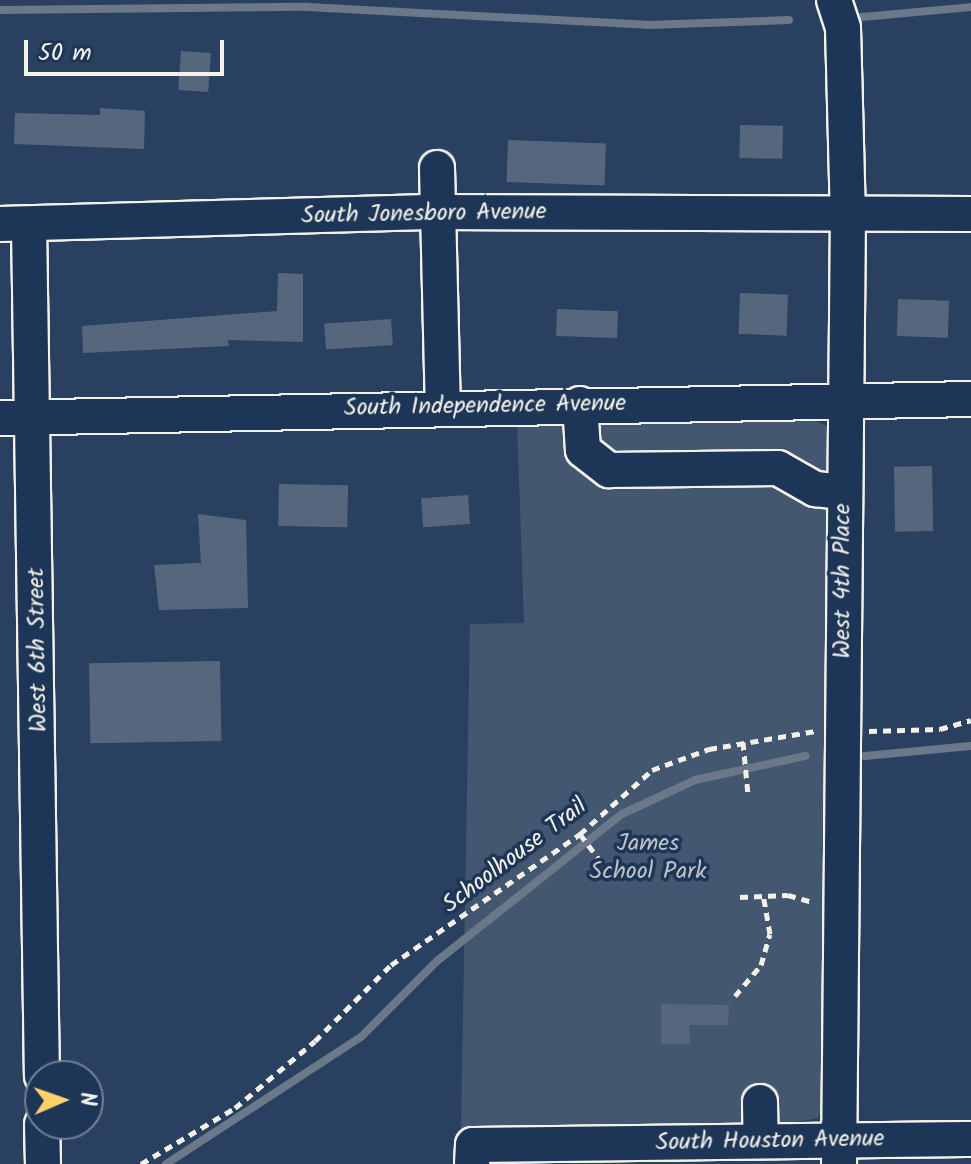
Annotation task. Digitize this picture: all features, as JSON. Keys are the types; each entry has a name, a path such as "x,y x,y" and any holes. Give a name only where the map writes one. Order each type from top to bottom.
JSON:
{"street":[{"name":"West 4th Place","path":"834,0 843,28 848,213 839,1152"},
{"path":"437,168 443,406"},
{"name":"South Jonesboro Avenue","path":"15,224 437,212 848,213"},
{"path":"848,213 971,214"},
{"name":"West 6th Street","path":"15,224 36,417 42,1060"},
{"name":"South Independence Avenue","path":"0,418 443,406 971,399"},
{"path":"580,404 583,450 609,470 778,468 815,489 844,492"},
{"path":"760,1102 761,1141"},
{"name":"South Houston Avenue","path":"472,1155 761,1141 839,1152 971,1139"},
{"path":"42,1140 43,1164"}],"path":[{"name":"Schoolhouse Trail","path":"141,1164 235,1108 315,1041 401,957 580,834 652,770 743,742 842,731 940,729 971,720"},
{"path":"743,742 748,795"},
{"path":"580,834 605,867"},
{"path":"735,996 761,965 770,934 763,894"},
{"path":"740,897 763,894 812,902"}],"green space":[{"name":"James School Park","path":"809,419 833,428 828,1092 818,1118 781,1125 461,1129 470,624 524,623 517,421"}],"building":[{"path":"181,51 211,53 208,92 178,90"},
{"path":"100,108 145,111 144,149 14,144 15,113 100,115"},
{"path":"740,125 783,126 782,159 739,158"},
{"path":"508,140 606,143 604,185 507,182"},
{"path":"278,273 303,274 303,342 228,340 229,346 83,353 82,326 277,311"},
{"path":"740,293 788,295 787,336 739,334"},
{"path":"898,299 949,301 948,338 897,336"},
{"path":"557,309 618,311 617,338 556,336"},
{"path":"391,319 393,345 326,350 324,324"},
{"path":"932,466 933,531 895,532 894,467"},
{"path":"279,484 348,485 347,527 278,526"},
{"path":"468,495 470,524 423,527 421,498"},
{"path":"198,514 246,520 248,608 159,610 154,565 201,563"},
{"path":"220,661 221,741 90,743 89,663"},
{"path":"661,1004 729,1005 728,1025 689,1025 690,1044 661,1044"}],"waterway":[{"path":"0,10 307,7 648,25 789,20"},
{"path":"862,17 971,7"},
{"path":"865,756 971,746"},
{"path":"166,1164 361,1037 437,961 622,814 695,780 805,756"}]}
